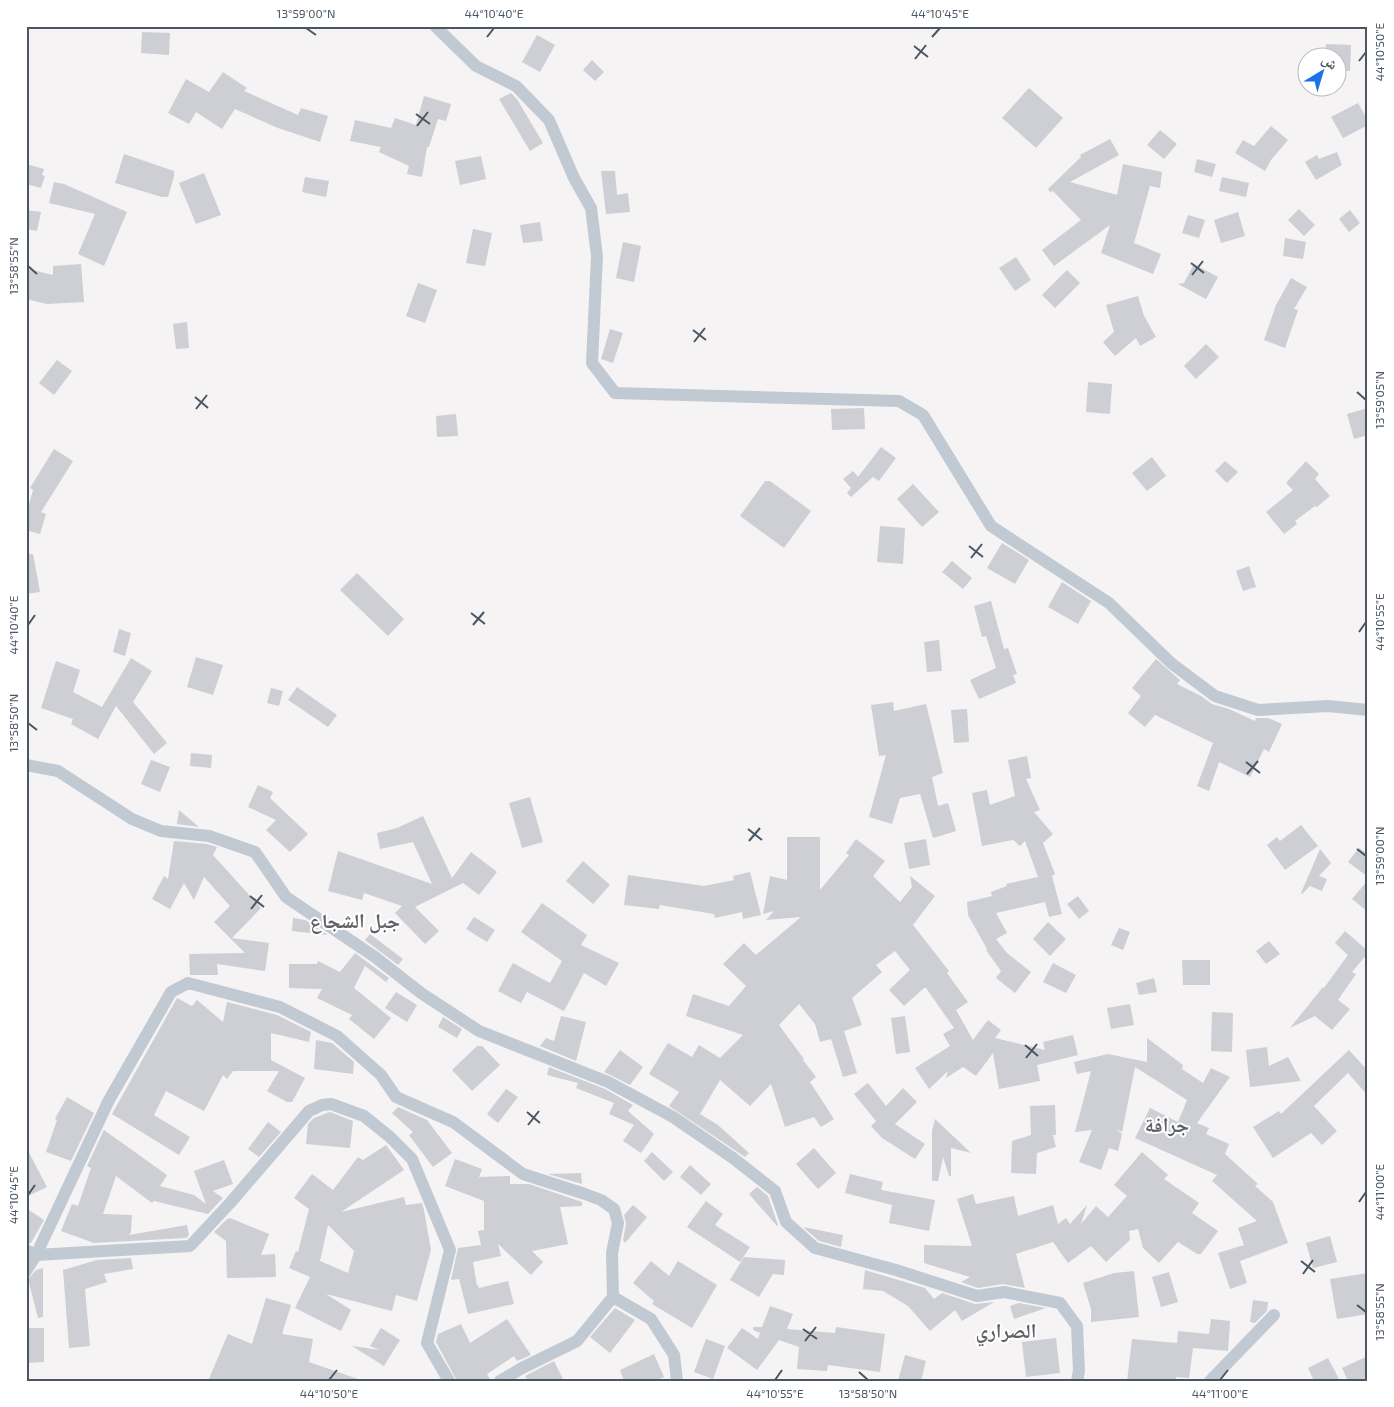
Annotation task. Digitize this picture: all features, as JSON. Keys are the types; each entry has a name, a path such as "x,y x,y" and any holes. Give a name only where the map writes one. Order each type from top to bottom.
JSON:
{"street":[{"path":"435,26 476,66 516,86 549,120 574,178 591,208 598,256 592,363 615,393 899,401 923,415 991,526 1109,603 1171,663 1216,696 1258,710 1328,706 1368,710"},
{"path":"26,765 58,771 132,819 161,831 210,836 255,852 286,897 479,1032 608,1082 673,1117 733,1158 775,1191 786,1222 815,1248 896,1270 977,1296 1004,1292 1060,1303 1077,1326 1079,1371 1077,1381"},
{"path":"26,1271 31,1252 109,1100 171,992 188,983 280,1007 337,1036 381,1075 396,1097 453,1122 524,1174 601,1200 614,1208 618,1223 612,1253 613,1297 577,1341 500,1381"},
{"path":"31,1252 190,1246 310,1111 322,1105 332,1104 364,1116 390,1137 412,1159 450,1250 427,1344 449,1381"},
{"path":"613,1297 651,1319 674,1355 677,1381"},
{"path":"1210,1381 1274,1315"}],"building":[{"path":"142,32 170,33 169,55 141,53"},
{"path":"537,35 555,45 540,72 522,62"},
{"path":"1326,44 1351,45 1350,71 1346,71 1346,48 1326,48"},
{"path":"592,60 604,72 595,81 583,70"},
{"path":"223,72 247,88 244,91 298,115 301,108 328,116 320,142 278,128 235,109 222,129 196,112 189,124 168,113 186,79 209,92"},
{"path":"1029,88 1063,118 1036,148 1002,118"},
{"path":"511,93 517,99 543,143 530,151 499,99"},
{"path":"424,96 451,104 446,121 438,119 429,147 427,147 422,177 407,174 409,166 379,152 381,147 350,141 355,120 391,128 395,118 416,125"},
{"path":"1358,103 1368,121 1368,125 1343,138 1331,117"},
{"path":"1271,126 1288,140 1271,160 1265,171 1235,153 1243,140 1254,146"},
{"path":"1160,130 1177,144 1164,159 1147,145"},
{"path":"1110,139 1119,155 1070,182 1117,195 1123,164 1162,172 1160,188 1150,186 1134,243 1161,254 1153,274 1101,253 1110,225 1054,266 1042,250 1081,220 1053,191 1050,192 1048,189 1081,157 1080,155"},
{"path":"1337,152 1342,165 1316,180 1305,162 1317,155 1319,159"},
{"path":"124,154 174,171 168,197 162,197 115,183"},
{"path":"481,156 486,179 460,185 455,161"},
{"path":"1197,159 1216,164 1212,177 1194,172"},
{"path":"26,164 44,169 42,175 45,176 41,188 26,184"},
{"path":"601,171 615,171 617,195 628,193 630,212 606,214"},
{"path":"204,173 221,215 196,224 179,183"},
{"path":"305,177 329,181 326,197 302,192"},
{"path":"1222,177 1249,183 1246,197 1219,191"},
{"path":"54,182 64,184 127,212 104,266 78,254 95,214 49,203"},
{"path":"1299,209 1315,225 1304,236 1288,220"},
{"path":"26,210 41,212 37,231 26,229"},
{"path":"1350,210 1360,223 1349,232 1339,219"},
{"path":"1238,212 1245,236 1221,243 1214,220"},
{"path":"1188,215 1205,220 1199,238 1182,233"},
{"path":"540,222 543,241 523,243 520,225"},
{"path":"473,229 492,233 485,266 466,263"},
{"path":"1285,238 1306,242 1303,259 1283,256"},
{"path":"623,242 641,246 634,282 616,278"},
{"path":"1016,257 1031,280 1015,291 999,268"},
{"path":"81,264 84,302 47,304 26,299 28,269 53,275 53,266"},
{"path":"1194,264 1218,277 1206,299 1178,284 1184,283"},
{"path":"1067,270 1080,283 1055,308 1042,295"},
{"path":"1291,278 1307,287 1294,309 1298,310 1285,348 1264,340 1276,305"},
{"path":"418,283 437,290 425,323 406,316"},
{"path":"1138,296 1144,316 1156,337 1140,346 1136,338 1115,356 1103,342 1114,332 1106,305"},
{"path":"187,322 189,348 176,349 173,324"},
{"path":"610,329 623,333 613,363 601,359"},
{"path":"1206,344 1219,357 1196,379 1184,366"},
{"path":"57,360 72,371 54,395 39,383"},
{"path":"1088,382 1112,384 1110,414 1086,412"},
{"path":"864,408 865,429 832,430 831,409"},
{"path":"1368,408 1368,435 1354,439 1347,414"},
{"path":"456,414 458,436 437,437 436,416"},
{"path":"881,447 896,458 879,481 873,477 851,497 847,493 851,488 843,479 853,471 858,477"},
{"path":"54,449 73,461 41,512 46,514 40,534 29,531 26,536 26,508 28,508 33,490 30,488"},
{"path":"1152,457 1166,476 1147,491 1132,473"},
{"path":"1225,461 1238,472 1227,483 1215,471"},
{"path":"1306,461 1319,474 1315,479 1330,496 1295,521 1297,524 1284,534 1266,512 1293,490 1286,483"},
{"path":"765,481 770,481 811,511 784,548 740,516"},
{"path":"913,484 939,512 922,527 897,499"},
{"path":"880,526 905,528 903,564 877,562"},
{"path":"1002,543 1029,560 1015,584 987,568"},
{"path":"26,554 33,554 40,592 26,594"},
{"path":"952,561 972,578 963,589 942,572"},
{"path":"1249,566 1256,587 1243,591 1236,571"},
{"path":"357,573 404,619 388,636 340,590"},
{"path":"1062,582 1091,601 1078,624 1048,607"},
{"path":"991,601 1004,649 1008,648 1017,674 1013,675 1016,683 979,699 970,680 996,668 986,636 982,637 974,606"},
{"path":"119,629 131,633 125,656 113,652"},
{"path":"939,640 942,671 927,672 924,642"},
{"path":"196,657 223,665 213,695 187,687"},
{"path":"131,658 152,671 133,702 167,743 154,754 116,706 98,739 71,724 73,719 41,708 56,661 80,670 73,692 102,707"},
{"path":"1156,659 1180,680 1177,684 1212,704 1229,709 1255,721 1256,718 1268,718 1282,724 1269,752 1264,749 1250,777 1219,762 1209,791 1197,786 1213,743 1155,715 1145,727 1128,713 1141,696 1132,688"},
{"path":"297,687 337,715 328,727 288,700"},
{"path":"271,688 283,691 279,706 267,703"},
{"path":"893,702 894,711 926,704 943,773 932,777 938,806 948,803 956,831 933,838 920,794 900,798 892,824 869,817 886,755 879,756 871,705"},
{"path":"967,709 969,742 954,743 951,710"},
{"path":"191,753 212,755 211,768 190,766"},
{"path":"1027,756 1031,778 1026,779 1040,810 1034,812 1053,834 1043,843 1055,874 1052,876 1062,914 1049,917 1045,902 996,913 1007,933 996,939 1007,953 1031,972 1015,993 996,978 1001,971 986,950 968,915 967,902 992,896 991,892 1007,886 1006,884 1038,877 1025,841 1020,846 1013,840 982,846 972,793 987,790 990,805 1015,796 1008,760"},
{"path":"151,760 170,767 160,792 141,784"},
{"path":"258,785 273,792 270,798 308,834 290,852 266,830 276,820 248,807"},
{"path":"530,797 543,842 522,848 509,803"},
{"path":"179,810 199,827 177,824"},
{"path":"423,816 452,878 471,852 497,872 479,895 463,883 415,907 439,931 425,944 395,913 402,906 364,893 362,900 328,891 338,851 432,884 413,842 380,849 377,833 397,828"},
{"path":"1301,825 1318,846 1285,870 1267,845 1277,837 1280,841"},
{"path":"787,837 820,837 820,890 849,855 846,853 856,839 885,861 873,876 900,902 912,887 910,876 935,896 913,925 949,971 947,973 968,1002 956,1010 973,1040 988,1020 1001,1030 995,1038 1045,1050 1043,1042 1073,1035 1078,1055 1037,1065 1040,1081 999,1089 993,1053 976,1076 963,1067 946,1078 948,1071 929,1089 915,1068 950,1046 943,1034 954,1028 926,988 904,1006 889,990 910,970 895,951 876,965 882,972 852,998 862,1025 844,1031 857,1073 843,1077 831,1039 820,1042 815,1024 799,1004 779,1025 816,1077 810,1082 834,1119 821,1127 814,1117 785,1127 771,1084 750,1106 720,1080 700,1114 718,1125 749,1153 745,1157 669,1106 679,1092 649,1074 668,1043 692,1057 699,1045 720,1058 743,1035 686,1016 693,994 729,1006 746,986 723,964 744,943 756,955 801,917 766,920 774,911 763,914 770,876 787,880"},
{"path":"926,839 930,865 909,869 904,843"},
{"path":"174,841 207,844 217,847 213,855 261,908 232,938 269,943 265,971 217,964 218,975 190,975 189,954 245,953 214,922 230,906 204,877 194,900 184,883 170,909 152,899 164,876 168,879"},
{"path":"1359,848 1368,854 1368,877 1348,862"},
{"path":"1320,849 1331,863 1319,876 1327,879 1322,891 1310,886 1302,894 1301,893"},
{"path":"583,861 610,885 593,904 566,881"},
{"path":"750,872 761,915 743,919 742,912 715,918 714,914 660,905 659,909 624,905 628,875 704,886 734,880 733,876"},
{"path":"1368,880 1368,912 1352,899"},
{"path":"1078,896 1089,911 1079,919 1067,904"},
{"path":"542,903 587,935 581,945 619,963 606,986 584,973 564,1011 527,992 521,1003 498,991 513,963 550,983 562,961 521,932"},
{"path":"474,917 495,930 487,942 466,929"},
{"path":"293,918 305,920 328,935 292,931"},
{"path":"1048,922 1066,939 1050,956 1033,939"},
{"path":"1119,928 1130,932 1123,950 1111,945"},
{"path":"1345,931 1368,951 1352,972 1356,974 1338,1000 1350,1009 1332,1030 1315,1016 1290,1028 1324,988 1348,955 1335,943"},
{"path":"370,934 403,959 398,965 365,940"},
{"path":"1269,941 1280,954 1266,964 1256,951"},
{"path":"355,953 389,978 386,982 365,966 354,988 391,1018 374,1039 349,1019 352,1015 317,998 322,989 289,988 289,964 317,964 318,961 340,972"},
{"path":"1182,960 1210,960 1210,985 1183,985"},
{"path":"1053,963 1076,975 1066,993 1043,982"},
{"path":"1154,978 1157,992 1139,995 1136,983"},
{"path":"396,992 417,1005 407,1022 385,1008"},
{"path":"177,998 192,1006 197,1000 223,1022 227,1002 277,1015 311,1032 309,1042 271,1033 271,1060 305,1078 292,1102 287,1102 267,1091 279,1071 233,1071 227,1079 223,1075 204,1111 166,1091 154,1115 190,1137 179,1155 112,1114"},
{"path":"1130,1004 1134,1025 1111,1029 1107,1008"},
{"path":"1212,1012 1233,1013 1232,1052 1211,1051"},
{"path":"561,1016 586,1022 576,1061 540,1046 546,1038 554,1041"},
{"path":"905,1016 910,1052 896,1054 891,1018"},
{"path":"443,1017 462,1029 457,1038 438,1027"},
{"path":"1147,1038 1183,1065 1182,1069 1203,1083 1211,1068 1230,1077 1197,1123 1209,1128 1206,1134 1229,1144 1225,1154 1258,1184 1255,1186 1273,1202 1288,1243 1240,1261 1247,1283 1230,1289 1218,1253 1244,1245 1238,1228 1257,1221 1212,1181 1217,1175 1135,1138 1150,1108 1178,1122 1187,1100 1135,1067 1122,1132 1116,1129 1122,1134 1118,1151 1109,1148 1101,1170 1079,1162 1092,1130 1075,1132 1091,1071 1077,1074 1074,1062 1108,1054 1147,1062"},
{"path":"316,1040 332,1043 354,1062 353,1074 314,1069"},
{"path":"477,1046 482,1046 500,1065 472,1091 452,1070"},
{"path":"1267,1047 1269,1066 1288,1057 1301,1081 1250,1087 1246,1050"},
{"path":"620,1050 643,1067 630,1085 604,1072"},
{"path":"1349,1050 1368,1071 1368,1096 1348,1073 1314,1106 1337,1131 1322,1145 1311,1133 1273,1158 1253,1127 1279,1111 1281,1114"},
{"path":"549,1067 605,1089 633,1105 628,1111 654,1134 641,1153 623,1141 634,1125 609,1114 614,1103 576,1088 578,1083 547,1075"},
{"path":"868,1083 886,1106 903,1088 917,1102 895,1124 925,1144 915,1159 882,1138 871,1126 876,1121 854,1094"},
{"path":"506,1089 518,1097 498,1123 487,1114"},
{"path":"67,1097 94,1113 71,1161 46,1152 57,1120 55,1119"},
{"path":"1055,1105 1056,1135 1053,1135 1056,1147 1037,1153 1036,1174 1011,1173 1012,1141 1031,1135 1030,1106"},
{"path":"398,1107 427,1120 452,1153 433,1167 409,1135 413,1132 392,1113"},
{"path":"330,1112 353,1121 350,1148 306,1144 308,1124 314,1118"},
{"path":"935,1119 971,1153 951,1148 951,1176 949,1176 943,1157 938,1181 932,1181 932,1131"},
{"path":"268,1122 281,1132 259,1157 248,1149"},
{"path":"104,1130 167,1175 160,1186 194,1195 206,1204 194,1171 224,1160 233,1184 213,1191 223,1198 208,1214 154,1201 152,1203 116,1176 103,1214 132,1215 131,1232 129,1235 187,1225 189,1235 186,1238 94,1243 61,1231 72,1204 78,1206 91,1168 87,1166"},
{"path":"386,1145 404,1170 341,1212 404,1197 406,1205 422,1203 431,1250 417,1301 396,1295 392,1311 326,1294 351,1310 341,1331 295,1308 310,1277 289,1268 296,1251 298,1252 309,1209 294,1198 312,1174 333,1190 358,1157 363,1160","holes":["328,1225 354,1251 348,1273 320,1261"]},
{"path":"26,1147 47,1187 26,1197"},
{"path":"814,1148 836,1173 818,1189 796,1164"},
{"path":"652,1152 673,1172 664,1181 644,1161"},
{"path":"1142,1152 1168,1175 1164,1179 1199,1203 1192,1213 1218,1231 1201,1254 1197,1254 1178,1242 1159,1263 1143,1248 1138,1229 1129,1231 1130,1240 1106,1262 1091,1246 1068,1263 1053,1242 1016,1254 1025,1288 1003,1284 978,1288 961,1282 970,1277 924,1263 924,1245 972,1246 957,1199 973,1194 976,1204 1014,1196 1018,1216 1053,1205 1058,1224 1066,1218 1070,1224 1087,1205 1081,1224 1096,1206 1108,1217 1127,1196 1114,1185"},
{"path":"455,1159 482,1169 479,1177 510,1176 510,1184 529,1184 582,1202 582,1206 560,1207 568,1244 532,1251 543,1262 531,1275 498,1244 501,1256 473,1262 477,1286 479,1288 508,1281 514,1304 468,1314 459,1279 451,1280 458,1248 481,1245 478,1231 484,1230 484,1201 445,1186"},
{"path":"690,1165 711,1184 701,1195 680,1177"},
{"path":"581,1173 582,1184 548,1174"},
{"path":"850,1174 883,1182 881,1190 935,1200 929,1231 889,1223 892,1205 845,1193"},
{"path":"757,1187 768,1196 777,1226 749,1194"},
{"path":"706,1201 723,1214 715,1225 750,1247 740,1262 687,1227"},
{"path":"633,1205 647,1217 625,1243 623,1240 626,1224 624,1215"},
{"path":"26,1208 44,1220 31,1243 26,1242"},
{"path":"230,1218 269,1234 261,1255 275,1254 276,1277 227,1278 226,1241 214,1232"},
{"path":"803,1227 843,1235 841,1247 819,1241"},
{"path":"1330,1236 1337,1262 1313,1268 1306,1243"},
{"path":"744,1257 785,1260 784,1275 773,1274 759,1297 730,1280"},
{"path":"131,1258 133,1269 104,1274 107,1282 85,1289 90,1346 69,1348 63,1270 97,1260"},
{"path":"651,1261 669,1276 678,1261 717,1285 692,1328 652,1304 654,1301 633,1283"},
{"path":"43,1268 43,1317 38,1318 28,1279 36,1270"},
{"path":"865,1270 925,1288 934,1299 942,1293 975,1304 994,1302 962,1321 955,1310 930,1331 908,1306 883,1291 863,1289"},
{"path":"1134,1271 1139,1317 1091,1322 1091,1309 1083,1283 1114,1273"},
{"path":"1169,1272 1178,1302 1161,1307 1152,1277"},
{"path":"1368,1273 1368,1314 1337,1319 1330,1279"},
{"path":"266,1298 291,1305 282,1334 313,1339 309,1362 358,1379 358,1381 208,1381 228,1334 252,1344"},
{"path":"1253,1300 1268,1302 1267,1311 1255,1323 1250,1322"},
{"path":"1019,1303 1046,1308 1014,1319 1010,1306"},
{"path":"770,1306 793,1314 787,1329 835,1333 836,1327 885,1334 880,1372 828,1365 827,1371 797,1369 799,1347 779,1340 757,1370 727,1348 742,1328 758,1339 760,1333 753,1330 753,1327 762,1327"},
{"path":"615,1308 635,1320 610,1353 590,1337"},
{"path":"507,1319 531,1355 517,1361 514,1356 487,1374 491,1381 457,1381 436,1342 438,1334 461,1324 470,1343"},
{"path":"1211,1319 1230,1321 1228,1351 1193,1348 1189,1378 1176,1377 1175,1381 1127,1381 1132,1339 1177,1343 1178,1331 1209,1334"},
{"path":"26,1328 44,1328 44,1362 26,1363"},
{"path":"381,1328 400,1340 384,1366 352,1346 380,1350 370,1346"},
{"path":"1056,1338 1060,1373 1026,1377 1022,1342"},
{"path":"706,1339 725,1346 713,1379 694,1372"},
{"path":"654,1354 664,1377 655,1381 624,1381 620,1370"},
{"path":"905,1355 926,1361 921,1381 898,1381"},
{"path":"1368,1356 1368,1381 1348,1381 1342,1368"},
{"path":"1328,1358 1340,1381 1314,1381 1308,1368"},
{"path":"554,1361 564,1381 528,1381 525,1376"}],"district":[{"name":"جبل الشجاع","path":"355,921"},
{"name":"جرافة","path":"1167,1125"},
{"name":"الصراري","path":"1006,1331"}]}
